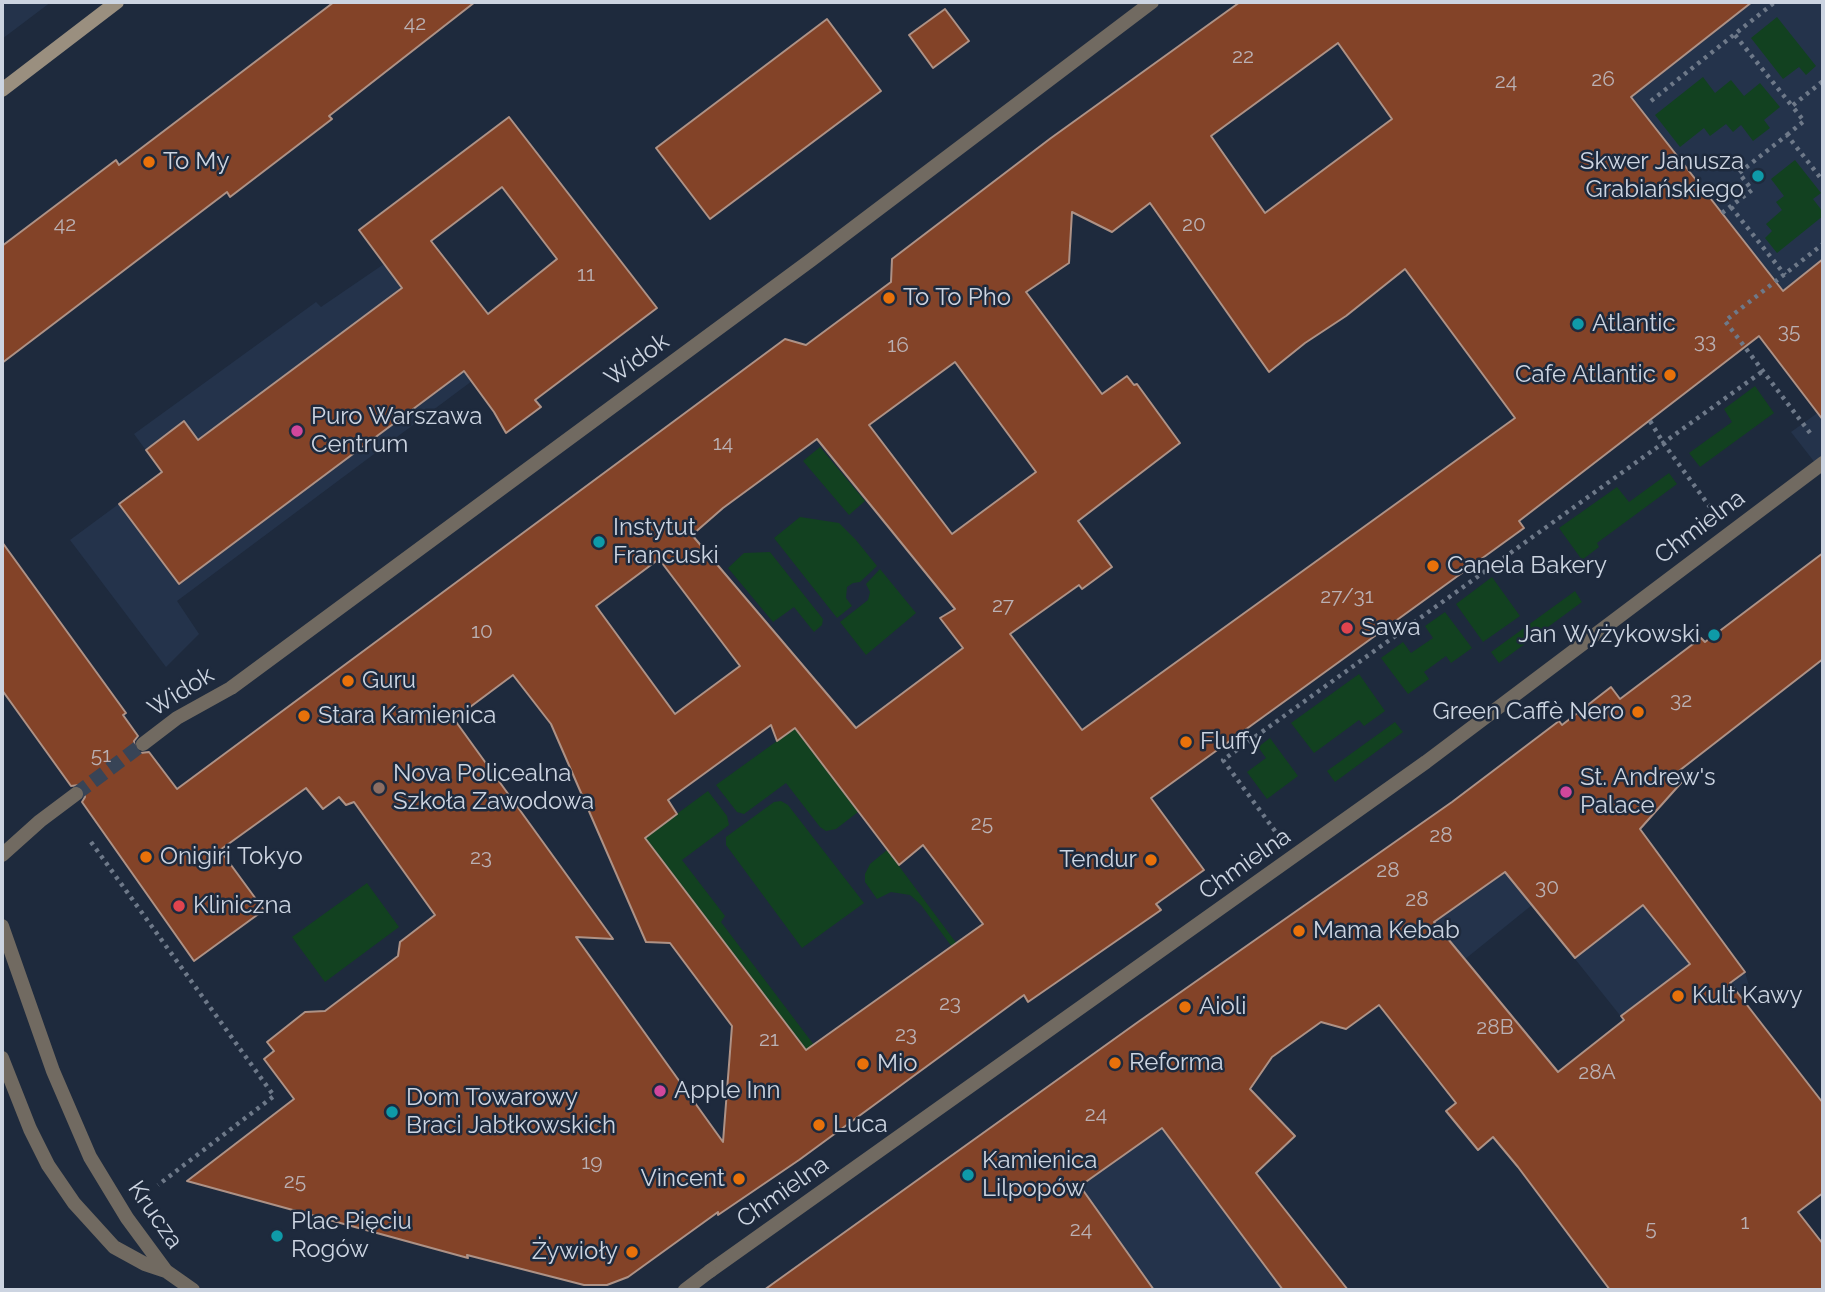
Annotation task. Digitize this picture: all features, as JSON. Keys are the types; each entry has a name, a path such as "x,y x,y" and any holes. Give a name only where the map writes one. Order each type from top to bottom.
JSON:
{"main road":[{"path":"2,90 117,2"}],"street":[{"name":"Widok","path":"143,744 177,718 231,688 811,260 1152,2"},
{"name":"Chmielna","path":"685,1290 1426,762 1823,463"},
{"path":"2,855 76,794"},
{"name":"Krucza","path":"2,926 57,1081 90,1157 127,1218 166,1271"},
{"name":"Krucza","path":"2,1058 30,1129 48,1165 74,1203 114,1247 145,1265 166,1271"},
{"path":"166,1271 193,1290"},
{"path":"699,1290 710,1271"}],"path":[{"path":"1651,101 1775,2"},
{"path":"1722,213 1752,190 1739,173 1804,121 1735,34"},
{"path":"1792,106 1823,81"},
{"path":"1787,135 1823,181"},
{"path":"1731,207 1785,275"},
{"path":"1816,441 1725,321 1823,244"},
{"path":"1294,857 1223,760 1763,371"},
{"path":"1650,421 1729,534"},
{"path":"91,842 274,1096 158,1185"}],"shaded area":[{"path":"2,2 51,2 2,39"},
{"path":"1493,2 1823,2 1823,270 1788,298 1763,266 1699,313 1732,357 1565,485 1405,269 1592,127"},
{"name":"Puro Warszawa Centrum","path":"384,264 472,381 177,601 199,634 166,667 70,540 162,472 134,434 316,302 321,307"},
{"path":"1823,409 1823,473 1791,432"},
{"path":"1559,721 1745,972 1749,986 1654,1058 1532,905 1464,960 1351,874"},
{"path":"1138,1022 1345,1288 796,1290 793,1278"}],"green space":[{"path":"1777,17 1816,66 1806,75 1799,67 1783,79 1751,38"},
{"path":"1703,77 1715,93 1731,80 1744,96 1760,83 1780,107 1764,120 1770,128 1753,141 1741,125 1733,132 1726,124 1710,136 1704,128 1680,147 1655,115"},
{"path":"1795,160 1821,193 1813,199 1823,216 1777,253 1765,238 1772,231 1766,224 1782,210 1776,202 1784,196 1771,179"},
{"path":"1755,386 1774,413 1700,467 1689,453 1732,422 1724,409"},
{"path":"820,447 865,501 849,515 803,461"},
{"path":"1669,473 1677,484 1597,543 1599,547 1582,560 1559,528 1617,487 1629,502"},
{"path":"800,517 839,523 877,566 860,582 847,587 846,598 852,606 837,618 774,538"},
{"path":"770,552 823,619 822,625 814,632 794,607 773,622 728,568 744,553"},
{"path":"880,569 916,613 866,655 840,622 868,600 870,592 866,584"},
{"path":"1492,577 1520,616 1483,642 1456,604"},
{"path":"1575,591 1582,602 1499,663 1491,652"},
{"path":"1445,612 1472,648 1451,663 1446,656 1424,672 1429,679 1408,694 1381,658 1403,642 1411,653 1433,638 1425,626"},
{"path":"1359,674 1385,711 1364,726 1359,720 1314,753 1291,723"},
{"path":"1395,722 1403,732 1335,782 1327,771"},
{"path":"795,728 858,812 836,829 826,831 820,827 786,783 744,814 737,812 716,785"},
{"path":"1270,738 1298,776 1267,799 1247,772 1266,758 1258,747"},
{"path":"708,791 727,816 729,825 682,860 725,916 721,922 814,1045 806,1050 644,838"},
{"path":"781,801 788,805 864,903 802,948 726,845 726,837 774,802"},
{"path":"887,850 957,944 952,947 921,905 910,895 891,892 877,899 865,882 865,874 870,864"},
{"path":"367,883 399,927 325,982 292,937"}],"building":[{"path":"334,2 475,2 329,116 332,119 230,197 227,192 2,363 2,246 116,160 119,165"},
{"path":"1240,2 1752,2 1631,97 1783,291 1823,259 1823,420 1759,336 1519,521 1524,528 1151,798 1204,870 1156,904 1161,910 1028,1002 1024,995 799,1160 718,1215 718,1212 628,1277 607,1285 584,1285 467,1255 468,1258 187,1181 294,1099 264,1059 274,1051 267,1042 305,1012 325,1011 398,956 400,942 435,915 354,802 346,805 339,797 323,809 306,788 220,850 264,910 194,961 82,802 85,797 84,789 79,785 71,786 2,690 2,542 126,713 123,715 138,736 134,741 135,749 140,753 149,752 177,789 785,339 806,345 891,282 892,259 1051,138","holes":["1338,43 1392,119 1265,213 1211,136","1150,203 1269,372 1405,269 1515,418 1082,730 1010,634 1079,585 1082,589 1112,567 1078,521 1180,443 1137,384 1134,385 1127,376 1102,394 1026,292 1069,263 1072,212 1112,232","955,362 1036,472 952,534 869,425","817,439 955,609 940,618 963,648 856,728 692,535 723,508","659,559 740,666 675,714 596,606","513,675 551,724 646,942 670,943 732,1026 723,1142 576,937 613,939 454,719","771,725 777,741 795,728 899,865 923,845 983,924 806,1050 645,838 677,814 668,800"]},
{"path":"945,9 969,41 933,68 909,35"},
{"path":"827,19 881,91 710,219 656,148"},
{"path":"509,117 657,308 535,400 541,407 506,433 464,371 179,584 119,504 162,472 146,450 184,421 198,440 402,288 359,230","holes":["502,187 557,259 488,314 431,241"]},
{"path":"1823,553 1823,659 1675,774 1681,783 1640,829 1745,972 1730,983 1823,1103 1823,1193 1798,1212 1823,1244 1823,1290 1610,1290 1493,1137 1478,1150 1446,1111 1456,1103 1379,1005 1346,1029 1321,1022 1272,1057 1250,1089 1295,1136 1256,1173 1348,1290 1283,1290 1162,1128 1080,1186 1154,1290 764,1290 1138,1022 1452,802 1559,721 1562,725 1611,687 1620,699 1701,638 1705,642","holes":["1505,872 1575,958 1643,905 1690,964 1621,1016 1624,1020 1558,1072 1434,922"]}],"tunnel":[{"path":"76,794 143,744"}],"place":[{"name":"To My","path":"149,162"},
{"name":"Skwer Janusza Grabiańskiego","path":"1758,176"},
{"name":"To To Pho","path":"889,298"},
{"name":"Atlantic","path":"1578,324"},
{"name":"Cafe Atlantic","path":"1670,375"},
{"name":"Puro Warszawa Centrum","path":"297,431"},
{"name":"Instytut Francuski","path":"599,542"},
{"name":"Canela Bakery","path":"1433,566"},
{"name":"Sawa","path":"1347,628"},
{"name":"Jan Wyżykowski","path":"1714,635"},
{"name":"Guru","path":"348,681"},
{"name":"Green Caffè Nero","path":"1638,712"},
{"name":"Stara Kamienica","path":"304,716"},
{"name":"Fluffy","path":"1186,742"},
{"name":"Nova Policealna Szkoła Zawodowa","path":"379,788"},
{"name":"St. Andrew's Palace","path":"1566,792"},
{"name":"Onigiri Tokyo","path":"146,857"},
{"name":"Tendur","path":"1151,860"},
{"name":"Kliniczna","path":"179,906"},
{"name":"Mama Kebab","path":"1299,931"},
{"name":"Kult Kawy","path":"1678,996"},
{"name":"Aioli","path":"1185,1007"},
{"name":"Reforma","path":"1115,1063"},
{"name":"Mio","path":"863,1064"},
{"name":"Apple Inn","path":"660,1091"},
{"name":"Dom Towarowy Braci Jabłkowskich","path":"392,1112"},
{"name":"Luca","path":"819,1125"},
{"name":"Kamienica Lilpopów","path":"968,1175"},
{"name":"Vincent","path":"739,1179"},
{"name":"Plac Pięciu Rogów","path":"277,1236"},
{"name":"Żywioły","path":"632,1252"}]}
